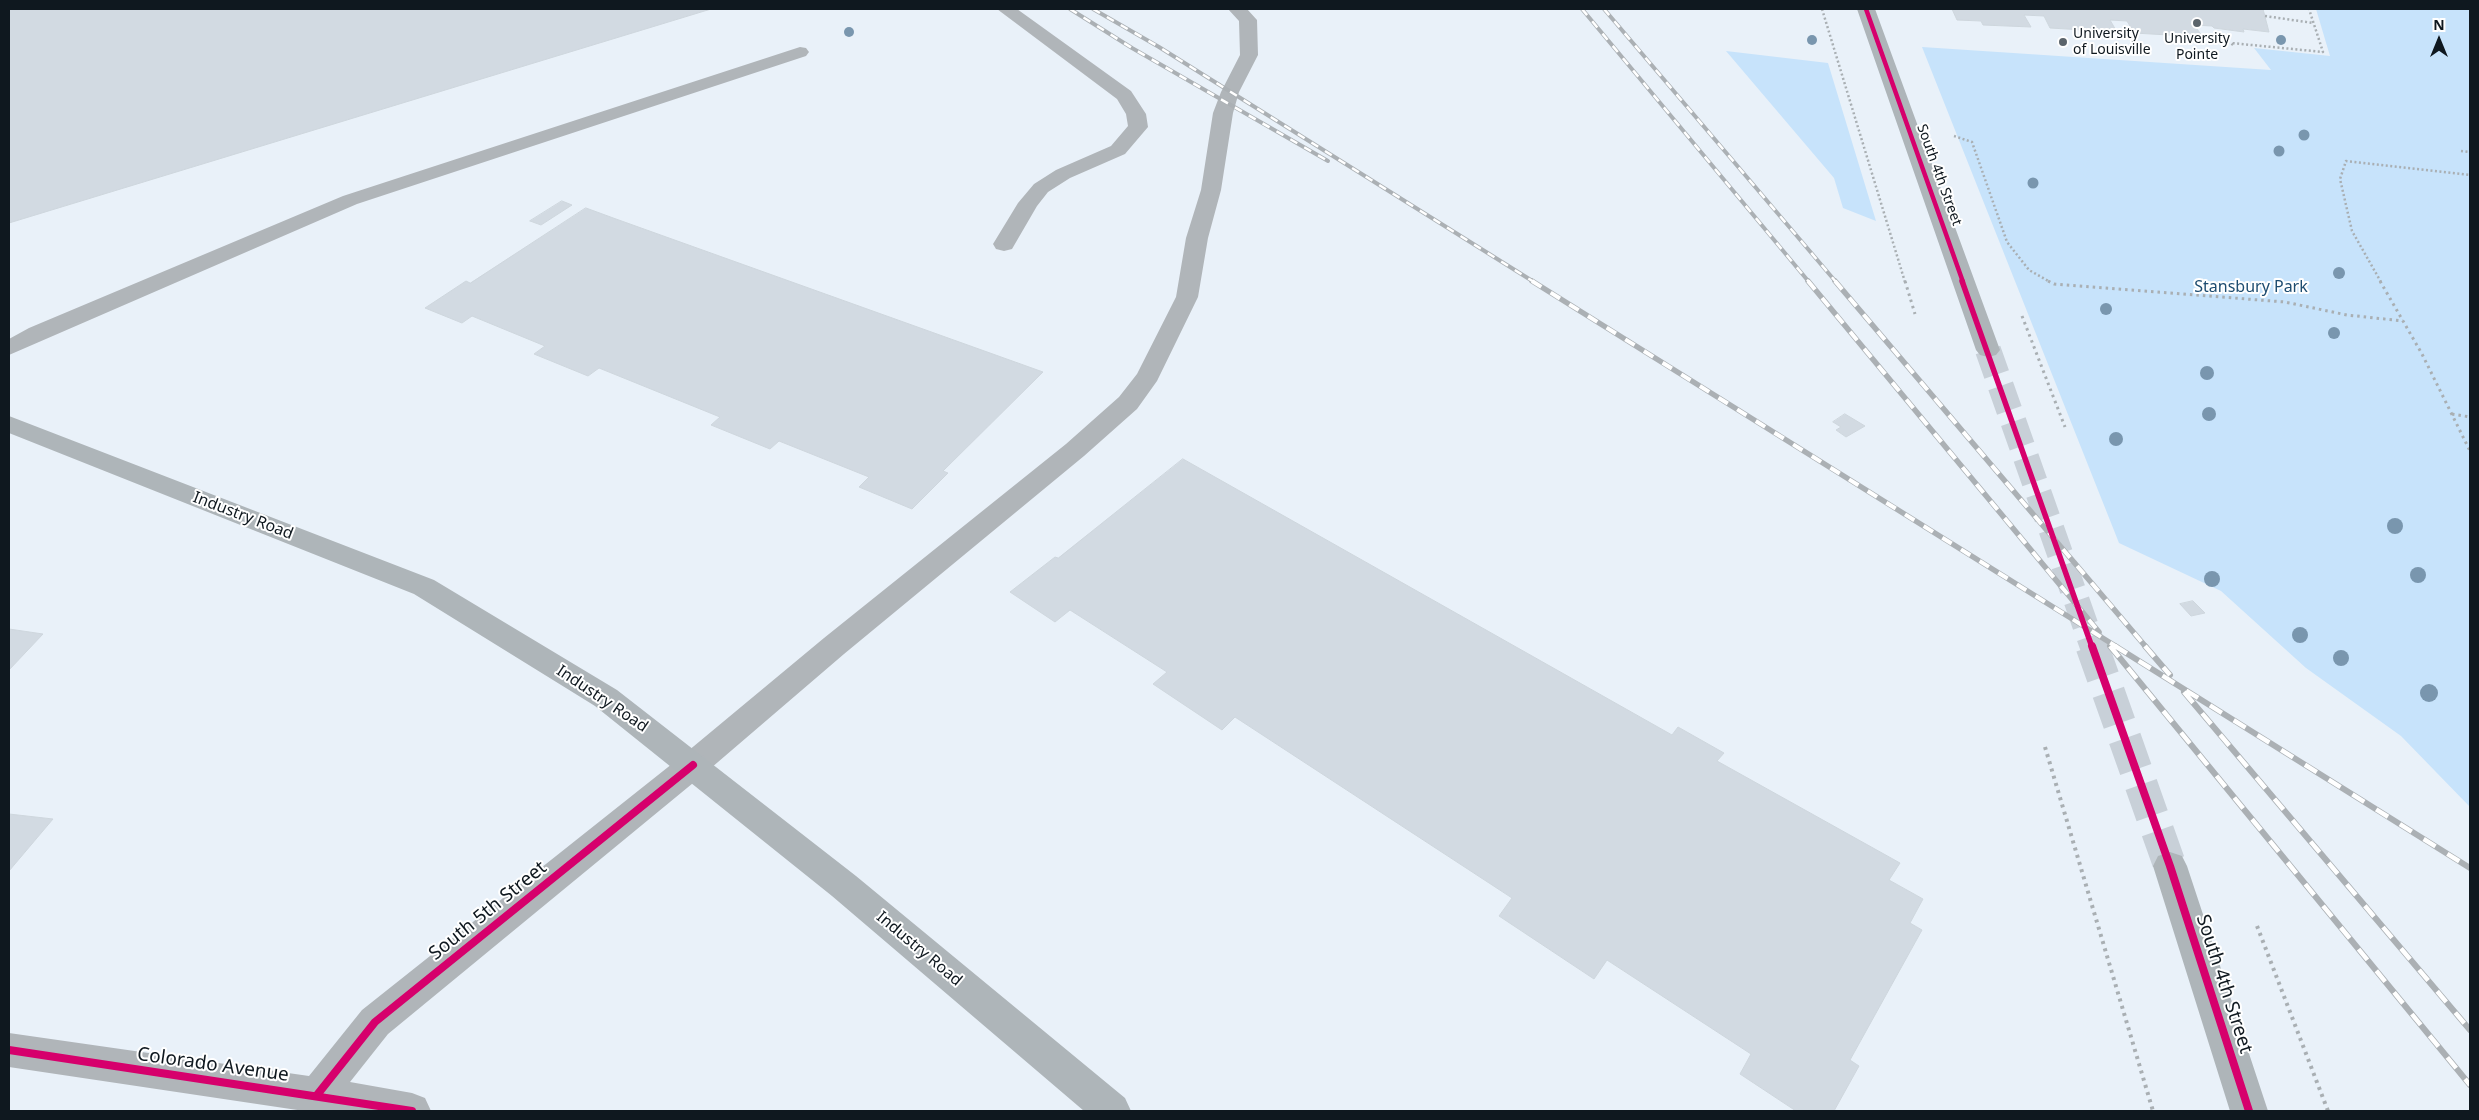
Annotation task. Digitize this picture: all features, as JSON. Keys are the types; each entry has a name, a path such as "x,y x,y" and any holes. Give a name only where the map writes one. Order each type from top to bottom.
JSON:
{"main road":[{"name":"South 4th Street","path":"1866,9 1988,350"},
{"name":"Industry Road","path":"9,424 424,586 606,698 844,886 1112,1111"},
{"name":"South 4th Street","path":"2170,866 2249,1111"}],"street":[{"path":"1004,244 1028,203 1041,188 1063,174 1118,150 1138,127 1136,114 1124,95 1006,9"},
{"name":"South 5th Street","path":"317,1095 375,1022 693,765 834,646 1114,418 1128,403 1148,376 1187,297 1197,238 1211,190 1223,113 1230,92 1249,55 1248,20 1237,9"},
{"path":"9,348 37,333 350,200 800,52"},
{"name":"Colorado Avenue","path":"9,1050 317,1095 412,1111"}],"path":[{"path":"1822,9 1915,314"},
{"path":"2232,45 2232,43 2278,46 2323,52 2309,9"},
{"path":"2265,16 2313,23"},
{"path":"1951,135 1972,142 2007,242 2029,270 2054,284 2276,301 2313,306 2347,315 2403,321"},
{"path":"2461,151 2470,152"},
{"path":"2470,175 2346,162 2340,179 2352,231 2403,321 2470,451"},
{"path":"2452,414 2470,417"},
{"path":"2045,747 2153,1111"},
{"path":"2257,926 2328,1111"}],"green space":[{"name":"Stansbury Park","path":"2316,9 2470,9 2470,807 2401,736 2306,668 2221,591 2119,543 1922,47 2271,70 2254,48 2330,56"},
{"path":"1726,51 1828,63 1876,221 1843,208 1834,178"}],"building":[{"path":"9,9 711,9 9,223"},
{"name":"University Pointe","path":"1952,9 2263,9 2269,32 2243,29 2244,32 2214,28 2212,26 2194,25 2203,37 2134,33 2127,21 2110,20 2117,32 2050,28 2044,16 2024,15 2031,27 1983,25 1981,21 1957,20"},
{"path":"562,201 572,205 541,225 530,221"},
{"path":"586,208 1043,372 943,471 948,473 912,509 859,487 869,477 779,441 770,449 711,425 720,417 599,368 588,376 534,354 545,346 472,316 462,323 425,308 466,281 470,283"},
{"path":"1845,414 1865,426 1846,437 1836,430 1841,427 1833,422"},
{"path":"1183,459 1672,735 1678,727 1724,753 1717,761 1900,863 1889,880 1923,899 1910,923 1922,930 1850,1060 1859,1066 1834,1111 1796,1111 1740,1074 1751,1054 1607,960 1594,979 1499,916 1512,898 1235,717 1222,730 1153,684 1167,672 1070,610 1055,622 1010,592 1055,557 1058,558"},
{"path":"2193,601 2205,613 2191,616 2180,604"},
{"path":"9,629 43,634 9,670"},
{"path":"9,814 53,819 9,871"}],"tunnel":[{"path":"1988,350 2093,647"},
{"path":"2092,646 2170,866"}],"railway":[{"path":"1070,9 1132,48 1328,161"},
{"path":"1093,9 1159,47 1534,282"},
{"path":"1582,9 1809,282"},
{"path":"1604,9 1836,282"},
{"path":"1532,281 2117,647"},
{"path":"1808,281 2099,632"},
{"path":"1835,281 2146,647"},
{"path":"2110,646 2470,1085"},
{"path":"2115,646 2470,868"},
{"path":"2145,646 2170,675"},
{"path":"2184,692 2470,1030"}],"cycle path":[{"path":"1866,9 2170,866 2249,1111"},
{"path":"317,1095 375,1022 693,765"},
{"path":"9,1050 317,1095 412,1111"}],"place":[{"name":"University Pointe","path":"2197,23"},
{"name":"University of Louisville","path":"2063,42"}]}
